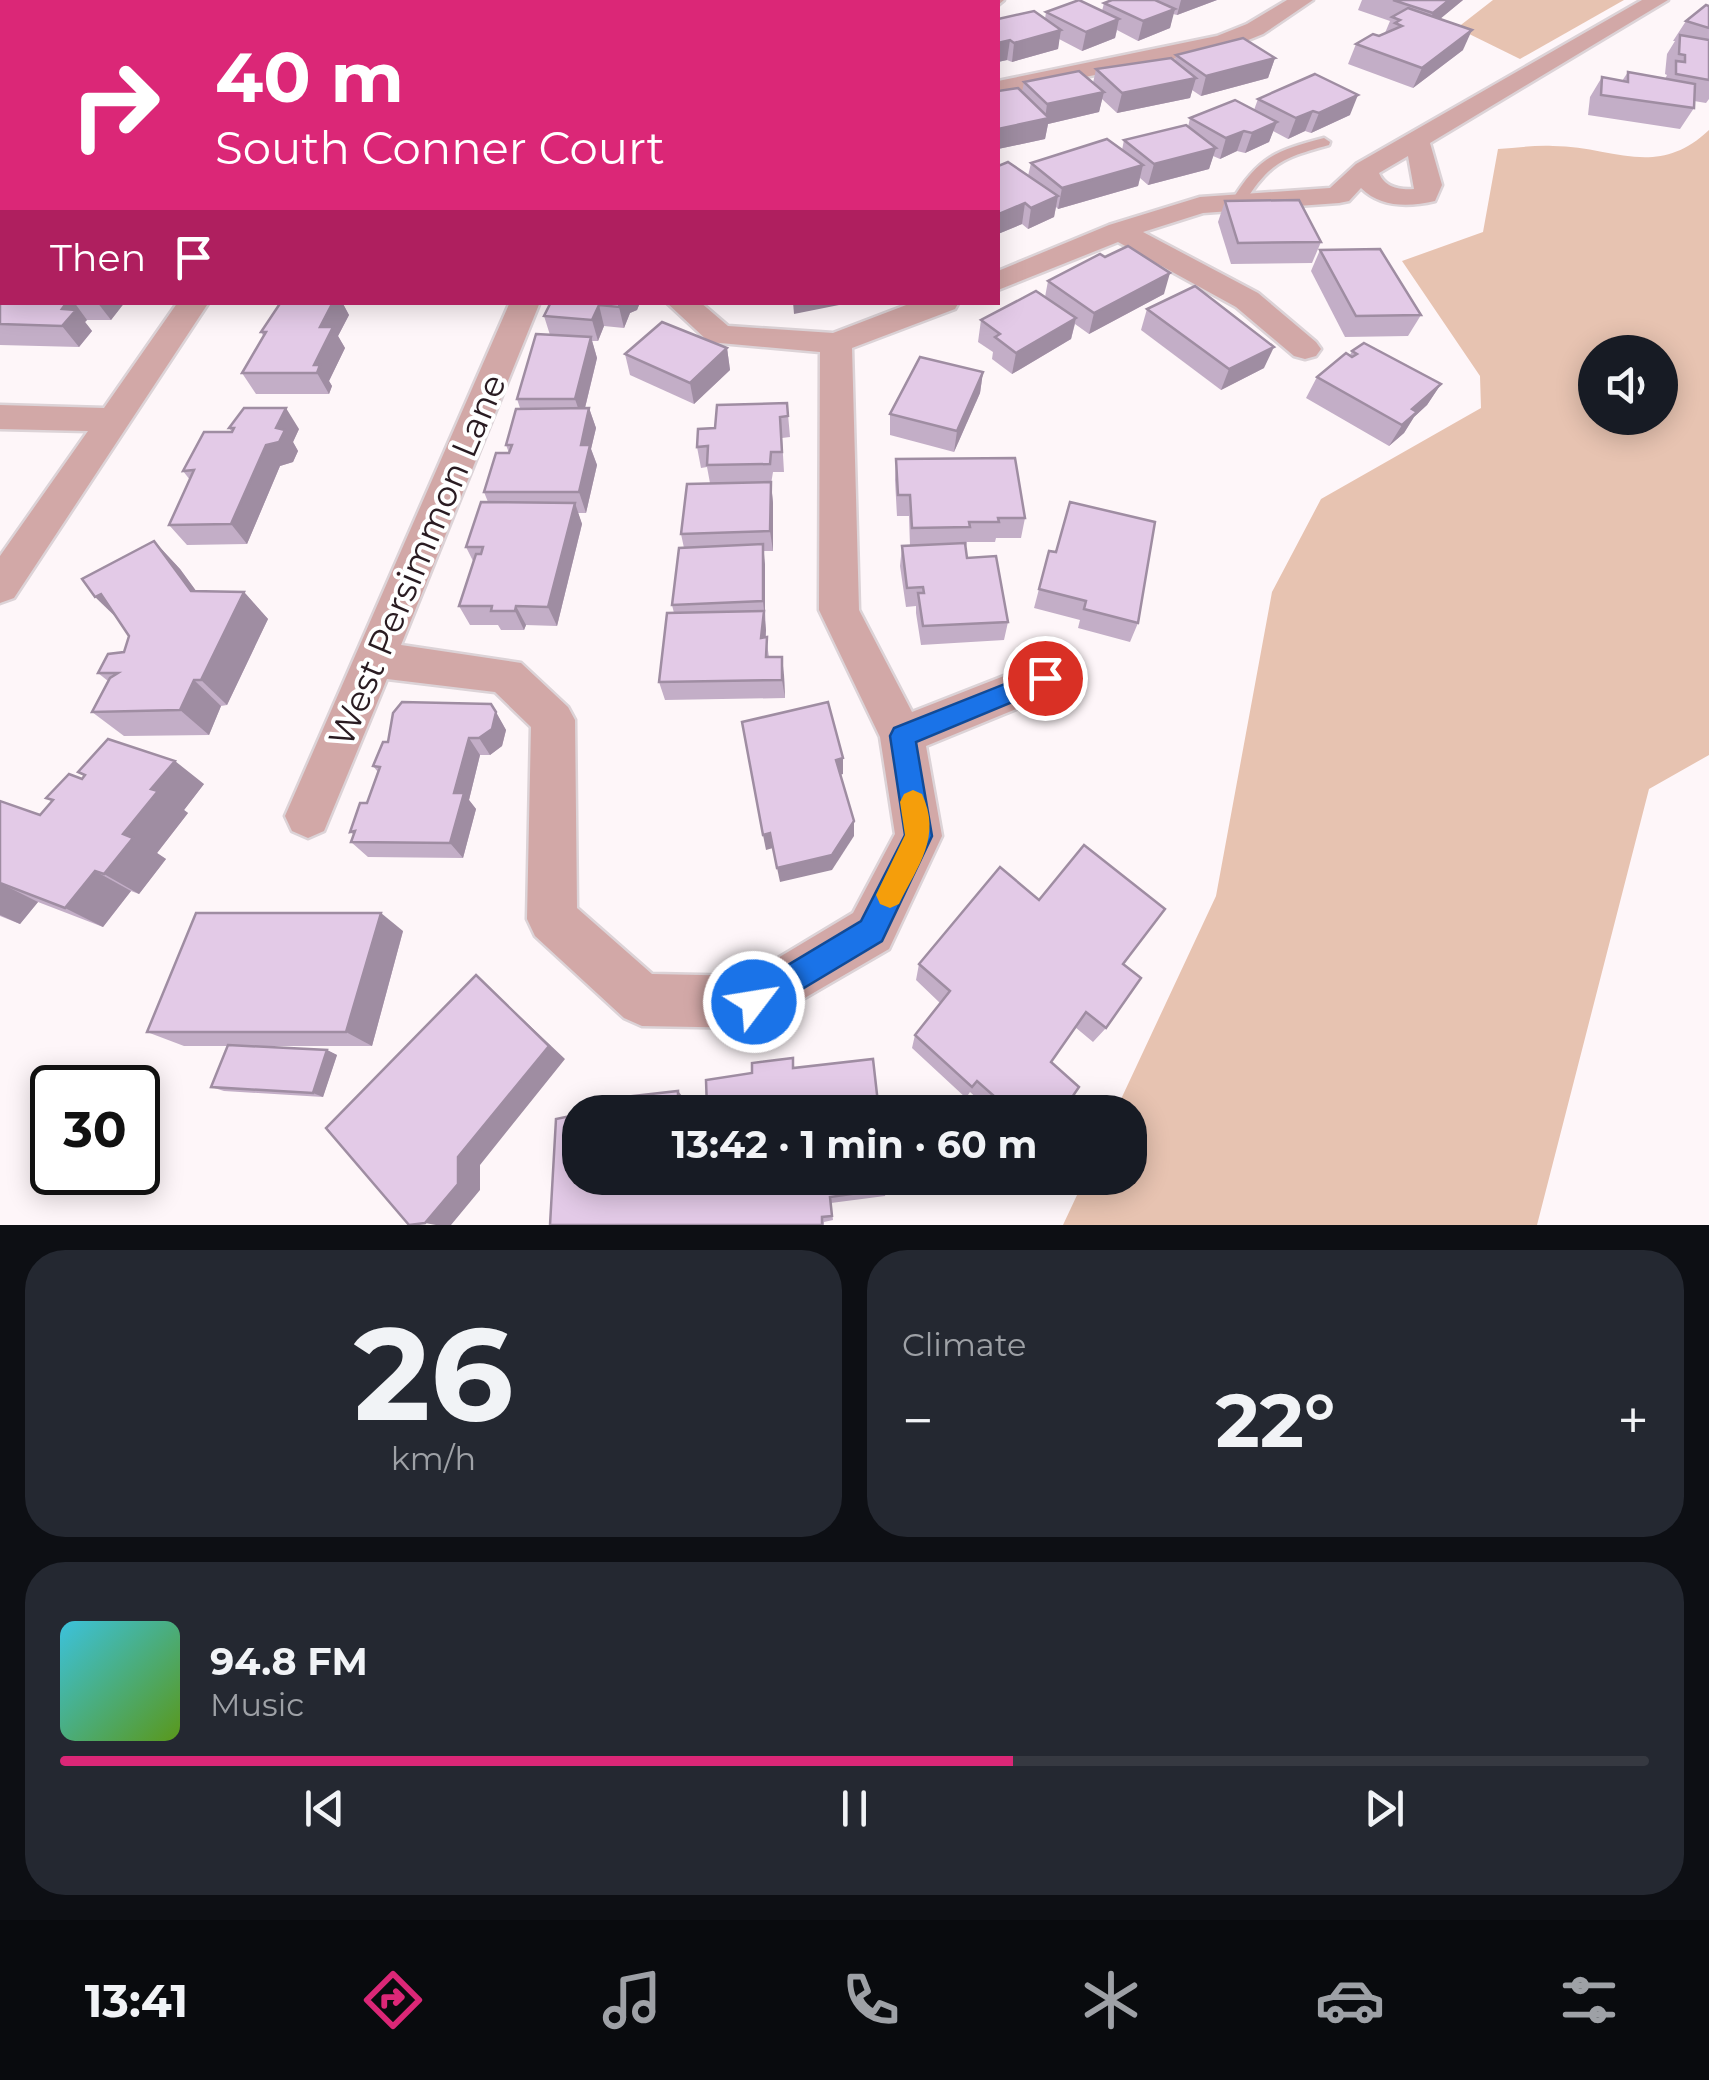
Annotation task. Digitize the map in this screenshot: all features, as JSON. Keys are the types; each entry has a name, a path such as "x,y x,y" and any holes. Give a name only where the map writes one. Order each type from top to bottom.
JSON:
{"street":[{"path":"1000,88 1223,42 1255,29 1302,0"},
{"path":"1000,280 1119,231 1200,204 1310,200 1339,195 1365,170 1657,0"},
{"path":"1365,170 1366,179 1376,190 1410,199 1425,196 1429,186 1416,140"},
{"path":"1119,231 1247,300 1304,349"},
{"path":"0,587 192,305"},
{"name":"West Persimmon Lane","path":"308,816 524,305"},
{"path":"685,305 720,334 836,343 936,305"},
{"path":"377,660 506,676 553,720 552,919 642,1000 754,1002 872,931 919,836 902,736 839,610 836,343"},
{"path":"0,417 112,420"},
{"path":"902,736 1045,678"}],"lane":[{"path":"1238,202 1258,167 1268,158 1324,142"}],"shaded area":[{"path":"1493,0 1624,0 1520,59 1457,28"},
{"path":"1709,130 1709,755 1649,789 1537,1225 1063,1225 1077,1195 1147,1195 1147,1095 1123,1095 1216,896 1272,592 1321,499 1481,408 1480,376 1402,261 1483,232 1498,149 1553,146 1634,157 1671,154"}],"building":[{"path":"1079,0 1119,19 1086,32 1046,12"},
{"path":"1155,0 1175,9 1143,21 1104,3"},
{"path":"1393,0 1449,0 1433,13"},
{"path":"1706,5 1709,28 1686,21"},
{"path":"1408,8 1472,30 1422,68 1356,44 1373,34 1379,36 1402,26 1395,23 1400,20 1392,17"},
{"path":"1034,11 1061,30 1014,43 1000,42 1000,19"},
{"path":"1680,35 1709,40 1709,80 1676,74 1676,61 1685,62 1685,55 1679,54"},
{"path":"1243,38 1275,58 1206,76 1176,55"},
{"path":"1171,58 1196,78 1122,93 1096,69"},
{"path":"1079,71 1104,92 1047,104 1024,82"},
{"path":"1628,72 1695,84 1694,108 1601,95 1602,77 1628,82"},
{"path":"1315,74 1358,95 1319,113 1313,111 1296,118 1258,99"},
{"path":"1018,88 1049,118 1000,129 1000,91"},
{"path":"1235,100 1277,122 1252,133 1244,131 1226,138 1190,118"},
{"path":"1186,125 1216,148 1154,164 1124,140"},
{"path":"1107,139 1143,165 1062,188 1031,163"},
{"path":"1008,162 1058,196 1031,208 1025,203 1000,214 1000,165"},
{"path":"1299,200 1321,242 1238,243 1225,201"},
{"path":"1128,246 1170,273 1094,313 1048,281 1100,254 1105,257"},
{"path":"1380,249 1421,315 1356,316 1320,250"},
{"path":"1195,286 1274,347 1229,369 1147,309"},
{"path":"1036,291 1076,318 1016,353 981,320"},
{"path":"0,305 65,305 62,309 76,310 62,326 0,324"},
{"path":"279,305 331,305 320,327 333,327 314,365 320,365 317,373 242,373 266,332 261,332"},
{"path":"550,305 599,305 592,320 544,316"},
{"path":"662,322 727,348 690,383 625,354"},
{"path":"536,334 591,337 575,399 517,399"},
{"path":"1364,343 1441,384 1412,409 1417,412 1402,425 1317,377 1346,353 1352,357 1357,354 1352,351"},
{"path":"920,357 983,372 957,431 890,414"},
{"path":"787,403 788,416 780,417 782,452 771,452 770,464 707,465 708,446 697,447 698,429 715,428 717,405"},
{"path":"244,408 286,408 276,428 285,430 279,442 266,445 231,524 169,525 194,470 183,471 204,432 232,432 234,428 229,428"},
{"path":"589,408 581,445 590,445 579,492 484,492 496,453 509,453 512,445 506,445 516,409"},
{"path":"1015,458 1025,518 969,522 970,527 912,528 910,495 898,495 896,459"},
{"path":"771,482 770,531 681,534 687,484"},
{"path":"481,502 575,503 548,607 516,606 515,611 491,611 492,606 459,606 476,554 481,554 483,547 466,547"},
{"path":"1070,502 1155,522 1138,623 1084,609 1086,601 1039,589 1049,551 1056,552"},
{"path":"154,541 191,591 244,592 201,680 194,680 180,710 92,712 110,678 118,673 98,673 108,654 124,652 129,636 101,594 95,597 82,579"},
{"path":"965,543 967,558 996,556 1008,622 923,626 918,593 924,593 923,587 907,588 902,546"},
{"path":"763,544 763,601 672,605 679,548"},
{"path":"764,611 761,638 767,637 766,657 782,657 782,680 659,682 667,613"},
{"path":"402,702 491,704 496,712 492,729 479,738 469,738 454,793 464,793 450,843 351,842 355,831 350,832 360,803 367,803 380,767 373,766 383,742 388,742 393,713"},
{"path":"828,702 843,758 836,760 854,821 832,855 777,868 770,833 763,835 742,722"},
{"path":"108,739 175,761 151,789 158,791 123,834 133,838 104,874 95,871 65,908 0,883 0,801 40,815 53,800 46,798 69,774 82,779 85,775 78,772"},
{"path":"1084,845 1165,909 1123,964 1141,978 1106,1028 1086,1012 1051,1062 1079,1087 1074,1095 993,1095 977,1081 972,1087 915,1035 950,991 919,964 1000,867 1039,900"},
{"path":"196,913 381,913 346,1032 147,1032"},
{"path":"476,975 549,1046 458,1157 458,1184 425,1223 409,1225 326,1128"},
{"path":"228,1045 327,1050 313,1093 211,1087"},
{"path":"793,1058 793,1068 873,1059 877,1095 707,1095 706,1080 752,1073 752,1063"},
{"path":"678,1091 678,1095 642,1095"},
{"path":"562,1118 562,1195 844,1195 830,1197 832,1216 822,1217 822,1225 550,1225 556,1119"}],"slow traffic":[{"path":"890,895 919,836 913,802"}],"route":[{"path":"754,1002 872,931 919,836 902,736 1045,678"}]}
